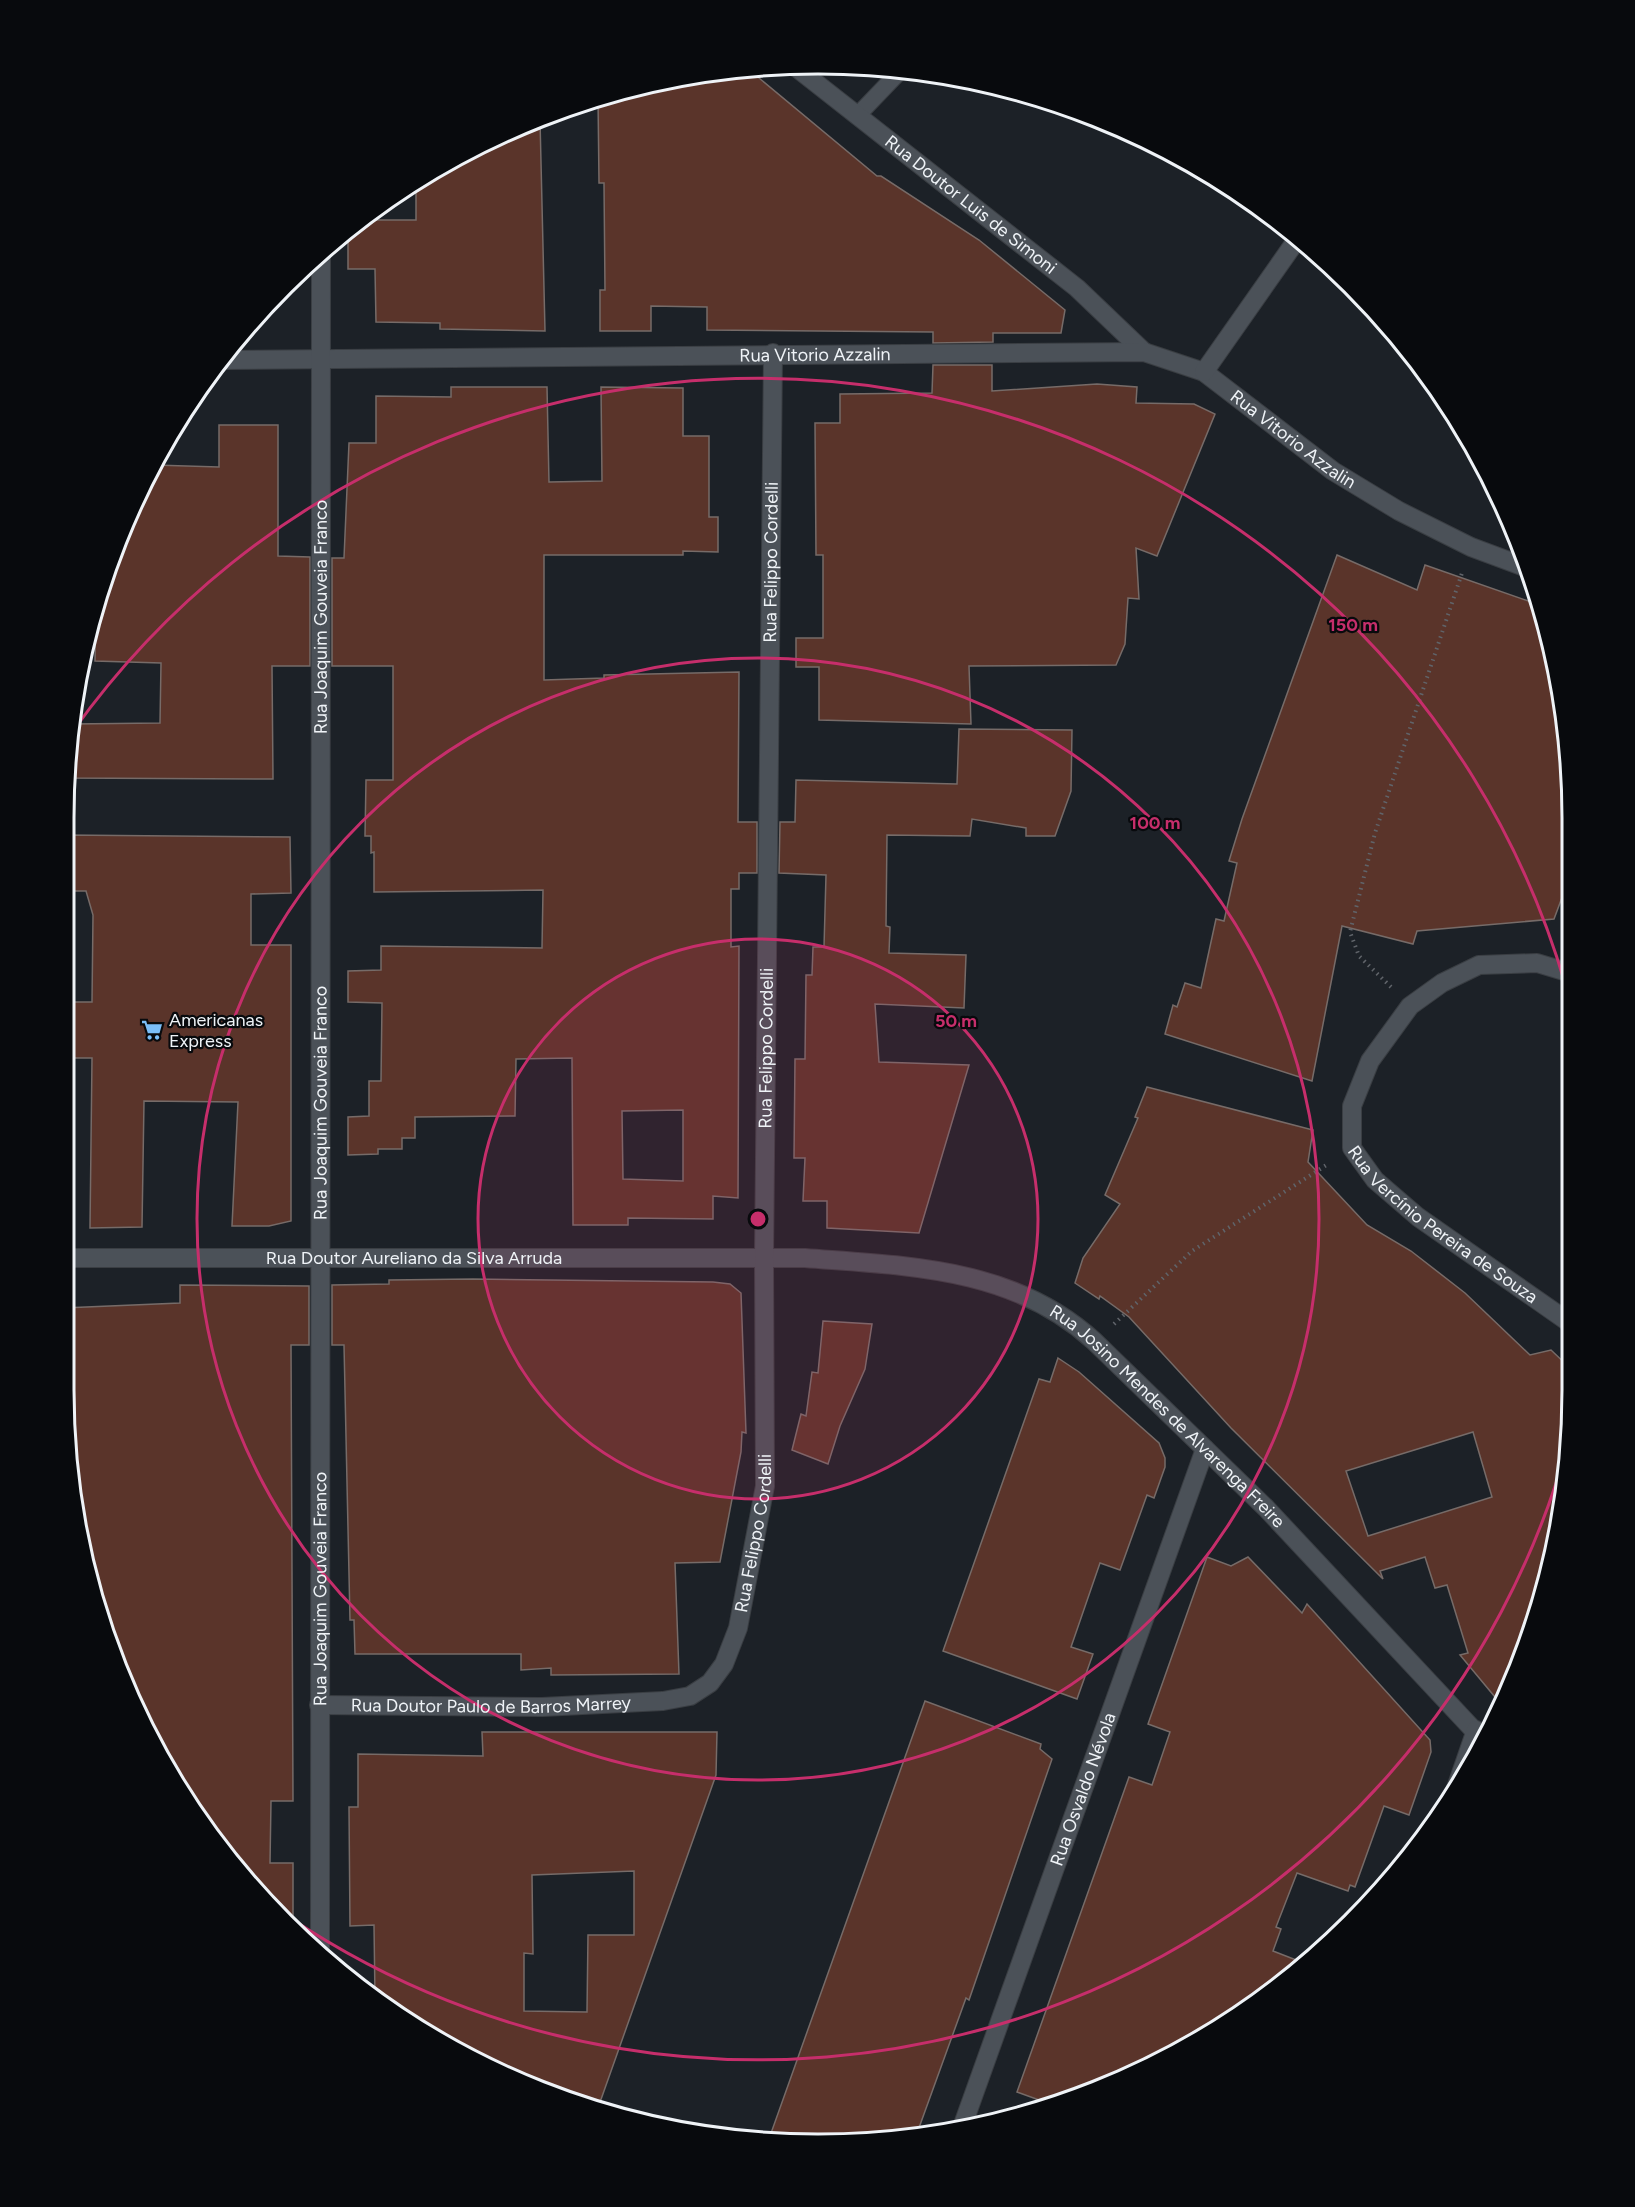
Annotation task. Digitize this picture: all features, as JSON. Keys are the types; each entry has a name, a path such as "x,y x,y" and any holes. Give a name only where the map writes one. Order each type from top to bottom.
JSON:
{"street":[{"name":"Rua Doutor Luis de Simoni","path":"805,74 1077,288 1144,352"},
{"path":"1203,372 1293,246"},
{"name":"Rua Joaquim Gouveia Franco","path":"320,1943 321,264"},
{"name":"Rua Vitorio Azzalin","path":"231,360 773,353 1144,352 1203,372 1333,471 1366,492 1471,547 1517,564"},
{"name":"Rua Felippo Cordelli","path":"663,1701 690,1696 710,1683 724,1664 738,1628 756,1545 765,1486 764,1258 773,353"},
{"name":"Rua Vercínio Pereira de Souza","path":"1562,970 1537,963 1479,965 1442,983 1410,1006 1370,1061 1352,1106 1352,1149 1375,1180 1418,1217 1562,1317"},
{"name":"Rua Doutor Aureliano da Silva Arruda","path":"74,1258 319,1256 764,1258"},
{"name":"Rua Josino Mendes de Alvarenga Freire","path":"764,1258 917,1266 990,1283 1039,1300 1077,1325 1266,1508 1478,1733"},
{"name":"Rua Osvaldo Névola","path":"965,2119 1205,1449"},
{"name":"Rua Doutor Paulo de Barros Marrey","path":"320,1705 542,1707 663,1701"}],"lane":[{"path":"857,116 894,78"}],"path":[{"path":"1410,1006 1359,956 1350,932 1375,833 1471,547"},
{"path":"1094,1341 1192,1251 1352,1149"}],"building":[{"path":"757,76 877,176 881,176 979,240 1065,310 1061,333 993,333 993,342 933,343 933,332 707,330 707,307 651,306 651,331 600,331 600,290 605,290 604,183 599,183 598,107 672,88"},
{"path":"540,127 545,331 440,329 440,323 376,322 375,269 348,269 348,241 375,220 416,220 416,192 488,150"},
{"path":"933,365 992,365 992,391 1097,384 1137,387 1136,403 1194,404 1215,414 1157,556 1136,548 1139,599 1128,598 1125,644 1116,665 969,666 971,724 819,720 819,667 796,667 796,638 823,638 823,555 816,555 815,423 840,423 840,394 932,393"},
{"path":"451,387 547,387 549,482 602,481 601,387 683,388 683,436 709,436 709,517 718,517 718,552 683,551 683,555 544,555 544,680 604,678 604,675 739,672 738,822 757,822 757,873 739,873 739,889 731,889 731,947 739,946 738,1198 713,1196 713,1219 628,1218 628,1225 573,1225 572,1058 516,1059 515,1116 415,1117 415,1138 402,1138 402,1149 378,1149 378,1154 348,1155 348,1117 369,1116 369,1081 381,1081 382,1003 348,1002 348,971 381,970 381,946 542,948 543,890 374,892 374,852 371,853 371,836 365,836 366,780 393,780 393,666 332,666 332,558 344,558 349,443 376,443 376,396 451,397","holes":["683,1110 683,1181 623,1179 622,1111"]},
{"path":"219,425 278,425 278,556 310,557 310,666 272,666 273,779 75,778 80,724 160,723 161,663 95,661 95,641 113,578 130,533 162,465 219,467"},
{"path":"1337,555 1417,590 1425,565 1529,601 1547,672 1560,769 1562,897 1554,919 1417,931 1413,944 1342,926 1312,1081 1165,1034 1173,1005 1177,1007 1185,983 1201,988 1216,919 1224,921 1237,863 1229,861"},
{"path":"959,729 1072,730 1071,791 1055,836 1026,836 1026,828 972,819 970,836 887,835 886,926 890,927 889,953 966,955 964,1008 875,1004 879,1062 969,1065 919,1233 827,1228 827,1201 803,1201 805,1158 794,1158 795,1059 805,1059 806,975 812,975 813,947 824,947 826,875 779,873 780,822 795,822 796,780 957,784"},
{"path":"74,835 290,837 291,893 251,894 251,945 291,945 291,1221 269,1226 232,1226 238,1102 144,1101 142,1227 90,1228 92,1058 74,1058 74,1002 92,1002 93,915 86,891 74,891"},
{"path":"1147,1087 1313,1130 1308,1162 1367,1225 1411,1251 1465,1293 1530,1355 1551,1350 1562,1360 1560,1438 1547,1535 1522,1629 1495,1697 1460,1655 1468,1653 1447,1585 1435,1588 1425,1557 1380,1571 1383,1579 1231,1428 1129,1317 1100,1296 1099,1299 1075,1283 1083,1258 1120,1204 1105,1195 1138,1118 1135,1117","holes":["1473,1432 1492,1497 1368,1536 1346,1471"]},
{"path":"389,1280 713,1282 730,1284 741,1293 746,1433 742,1432 741,1452 720,1562 675,1563 679,1674 551,1675 551,1668 521,1670 521,1654 355,1654 354,1620 350,1620 344,1345 332,1345 332,1285 389,1284"},
{"path":"180,1285 309,1286 309,1345 291,1345 293,1801 271,1801 270,1863 293,1863 293,1918 227,1842 173,1762 150,1719 113,1629 88,1535 75,1438 74,1308 180,1303"},
{"path":"823,1321 872,1324 865,1369 840,1426 828,1464 792,1450 801,1414 806,1416 812,1372 818,1373"},
{"path":"1058,1358 1079,1372 1159,1443 1165,1458 1165,1467 1154,1498 1147,1495 1120,1570 1100,1563 1071,1647 1093,1654 1077,1699 943,1651 1039,1379 1050,1382"},
{"path":"1207,1557 1231,1566 1248,1557 1302,1613 1307,1604 1430,1740 1431,1752 1409,1815 1384,1806 1355,1887 1350,1885 1348,1891 1297,1873 1276,1927 1281,1929 1273,1951 1295,1960 1231,2008 1190,2034 1102,2077 1038,2100 1017,2092 1129,1777 1152,1785 1170,1732 1148,1724"},
{"path":"925,1701 1041,1744 1040,1749 1052,1759 969,2000 966,1998 920,2126 818,2134 771,2132"},
{"path":"482,1732 717,1732 716,1775 601,2101 533,2077 488,2057 445,2034 375,1987 374,1925 350,1926 349,1807 358,1807 358,1754 483,1756","holes":["634,1871 634,1935 588,1935 587,2012 524,2011 524,1953 533,1954 532,1875"]}],"place":[{"name":"Americanas Express","path":"152,1030"}]}
